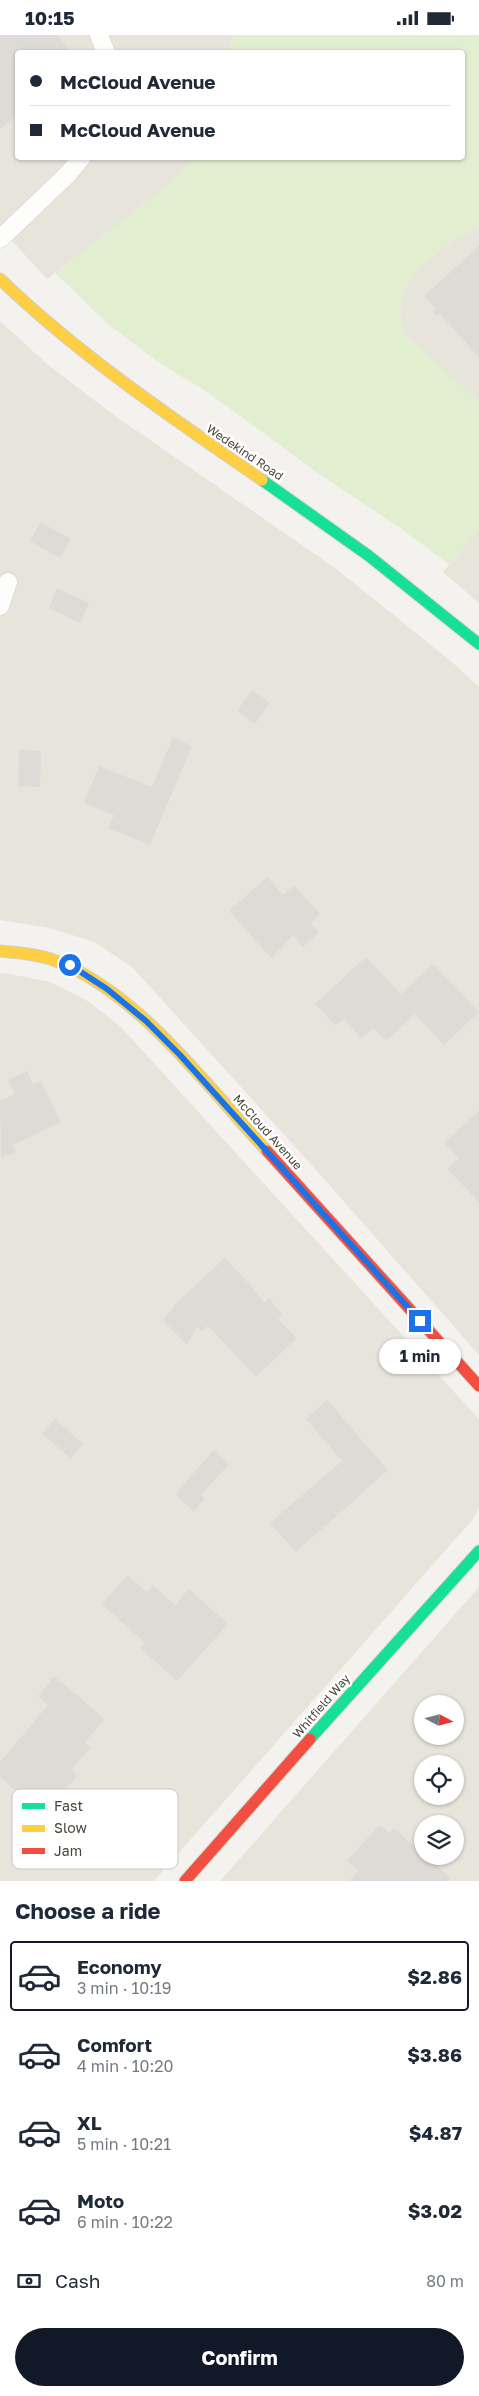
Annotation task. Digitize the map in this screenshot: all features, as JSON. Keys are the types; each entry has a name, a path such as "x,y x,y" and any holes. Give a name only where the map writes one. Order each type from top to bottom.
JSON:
{"street":[{"name":"Wedekind Road","path":"0,279 32,311 149,404 328,525 427,599 479,643"},
{"name":"McCloud Avenue","path":"0,951 33,954 70,965 107,989 146,1021 180,1055 479,1386"},
{"name":"Whitfield Way","path":"185,1881 418,1617 479,1551"}],"lane":[{"path":"99,35 105,50"},
{"path":"0,239 68,174 80,160"},
{"path":"0,606 8,582"}],"shaded area":[{"path":"0,35 232,35 231,50 15,50 15,160 191,160 175,180 47,279 0,228"},
{"path":"479,227 479,402 404,334 400,317 403,293 417,269 455,239"},
{"path":"0,321 47,364 111,413 335,568 452,662 479,687 479,1355 309,1162 132,967 94,942 50,928 0,920"},
{"path":"479,530 479,603 443,572"},
{"path":"5,973 50,982 86,1000 120,1026 479,1419 479,1507 474,1518 178,1854 178,1789 12,1789 12,1869 165,1869 154,1881 0,1881 0,974"},
{"path":"479,1587 479,1881 220,1881"}],"green space":[{"path":"232,35 479,35 479,227 455,239 417,269 403,293 400,316 405,334 479,402 479,530 450,565 400,528 318,473 207,392 158,362 109,325 55,273 174,180 191,160 465,160 465,50 231,50"}],"building":[{"path":"0,35 57,35 70,50 15,50 15,116 0,129"},
{"path":"479,246 479,357 439,313 437,316 433,312 436,309 424,296"},
{"path":"40,522 71,539 60,558 30,541"},
{"path":"57,588 89,603 80,623 49,608"},
{"path":"252,690 270,703 255,724 237,711"},
{"path":"173,737 192,746 150,845 108,828 114,815 84,803 99,766 152,787"},
{"path":"19,750 41,751 40,787 18,786"},
{"path":"267,877 283,895 294,885 320,914 311,923 319,933 303,947 293,936 271,958 229,911"},
{"path":"366,957 401,994 433,964 479,1012 444,1045 415,1014 386,1041 374,1028 361,1038 344,1019 335,1025 315,1004"},
{"path":"27,1071 33,1084 41,1081 61,1122 13,1145 16,1152 1,1158 0,1101 15,1094 8,1080"},
{"path":"479,1111 479,1202 447,1169 459,1158 444,1143"},
{"path":"225,1258 254,1289 264,1303 269,1298 283,1315 278,1319 297,1338 256,1377 208,1326 202,1331 197,1327 187,1345 163,1320 174,1305"},
{"path":"327,1400 388,1470 296,1552 270,1523 342,1461 306,1419"},
{"path":"55,1419 83,1444 71,1458 42,1434"},
{"path":"214,1450 229,1464 201,1495 205,1498 194,1511 175,1494"},
{"path":"127,1575 147,1592 153,1585 175,1605 189,1589 228,1624 177,1681 140,1648 145,1643 102,1604"},
{"path":"54,1676 105,1719 85,1742 91,1747 71,1770 77,1776 66,1789 14,1789 0,1777 0,1762 48,1705 38,1696"},
{"path":"379,1825 389,1833 394,1828 414,1846 414,1865 436,1865 451,1878 449,1881 349,1881 358,1871 347,1861"}],"traffic: fast":[{"path":"262,480 369,556 479,644"},
{"path":"310,1739 479,1551"}],"traffic: slow":[{"path":"0,279 30,307 94,360 160,409 262,480"},
{"path":"0,951 35,955 56,961 86,975 115,995 144,1018 170,1044 267,1151"}],"traffic: jam":[{"path":"267,1151 479,1386"},
{"path":"185,1881 310,1739"}],"route":[{"path":"70,965 107,989 146,1021 180,1055 420,1321"}]}
